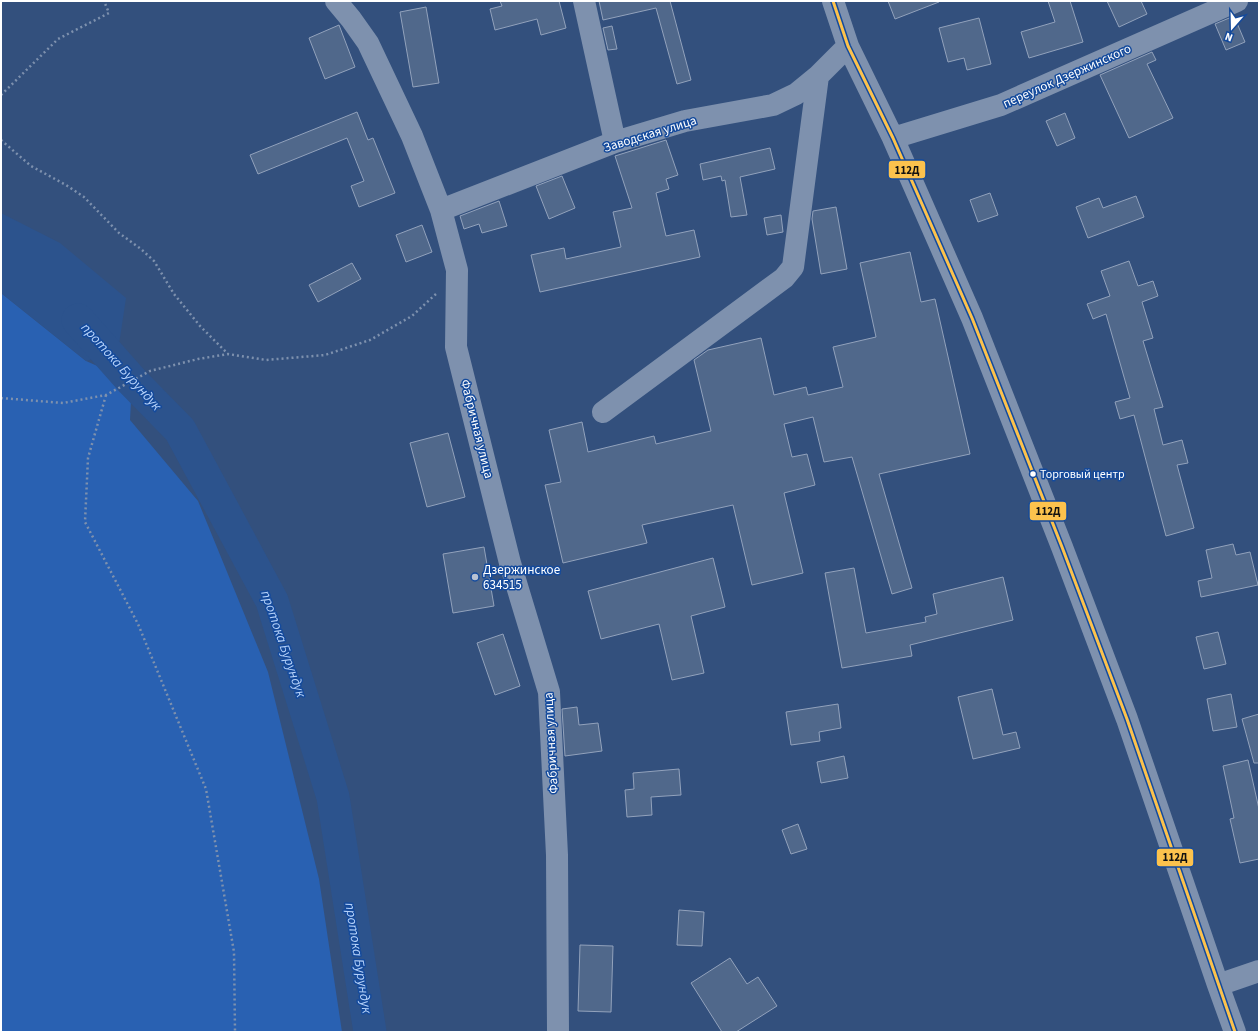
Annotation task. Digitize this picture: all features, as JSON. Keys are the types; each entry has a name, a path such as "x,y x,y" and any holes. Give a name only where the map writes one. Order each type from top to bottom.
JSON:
{"street":[{"path":"336,1 368,43 412,136 441,210"},
{"path":"584,1 615,142"},
{"path":"833,1 848,46 893,138 972,318 1065,554 1127,719 1235,1032"},
{"name":"переулок Дзержинского","path":"893,138 1002,105 1237,1"},
{"name":"Заводская улица","path":"441,210 615,142 685,121 773,105 796,94 818,76 848,46"},
{"path":"603,412 784,278 794,267 818,76"},
{"name":"Фабричная улица","path":"441,210 457,270 456,347 510,563 549,692 557,855 558,1032"},
{"path":"1218,985 1259,971"}],"path":[{"path":"1,95 58,38 109,13 104,1"},
{"path":"1,140 31,166 66,185 84,197 119,233 146,253 154,261 174,294 228,354"},
{"path":"1,398 63,403 106,395 150,371 198,359 228,354 266,360 325,355 370,340 412,316 437,292"},
{"path":"106,395 88,458 85,522 138,624 206,789 234,952 235,1032"}],"shaded area":[{"path":"1,213 60,243 126,298 118,351 86,361 1,293"},
{"path":"1,293 86,361 132,381 130,420 198,501 268,672 319,879 342,1032 1,1032"}],"building":[{"path":"500,1 559,1 566,28 541,35 537,19 495,30 490,9 502,6"},
{"path":"599,1 670,1 691,80 677,84 656,8 603,20"},
{"path":"888,1 939,1 939,2 895,19"},
{"path":"1048,1 1070,1 1083,42 1029,58 1021,32 1055,22"},
{"path":"1107,1 1141,1 1147,14 1119,27"},
{"path":"426,7 439,83 413,87 400,12"},
{"path":"1234,16 1245,42 1226,50 1215,24"},
{"path":"979,18 991,64 967,70 964,58 948,62 939,28"},
{"path":"339,25 355,67 325,79 309,38"},
{"path":"612,26 617,49 608,50 603,28"},
{"path":"1152,52 1156,60 1147,64 1173,118 1129,138 1100,75"},
{"path":"357,112 368,140 373,138 395,193 359,207 351,186 364,181 347,138 258,174 250,155"},
{"path":"1065,113 1075,138 1057,146 1046,121"},
{"path":"666,140 678,175 666,179 669,189 656,193 666,236 694,230 700,257 540,292 531,255 564,248 566,259 621,247 613,212 632,208 615,156"},
{"path":"770,148 775,169 740,177 747,215 731,217 725,180 722,181 721,176 703,180 700,164"},
{"path":"562,176 575,208 549,219 536,186"},
{"path":"990,193 998,215 978,222 970,200"},
{"path":"1136,196 1144,217 1088,238 1076,207 1099,198 1103,208"},
{"path":"499,201 507,226 482,233 479,224 464,229 460,216"},
{"path":"836,207 847,269 821,274 812,219 813,211"},
{"path":"781,215 783,232 767,235 764,218"},
{"path":"422,225 432,252 406,262 396,235"},
{"path":"910,252 921,302 935,299 970,454 879,474 912,588 892,594 852,457 824,462 813,417 784,424 792,457 807,454 815,485 784,493 803,573 752,585 733,505 642,525 647,543 563,563 545,485 561,482 549,430 582,422 588,452 654,436 656,444 711,431 694,360 708,350 761,338 774,395 806,387 808,395 843,387 833,347 876,337 860,263"},
{"path":"1129,261 1138,286 1153,281 1158,296 1142,302 1153,338 1143,341 1163,407 1154,409 1163,445 1182,440 1188,463 1177,465 1194,528 1166,536 1134,415 1120,419 1115,402 1130,398 1106,314 1093,319 1087,304 1110,296 1101,271"},
{"path":"352,263 361,279 318,302 309,285"},
{"path":"448,433 465,497 427,507 410,443"},
{"path":"1233,544 1236,555 1250,552 1258,585 1201,597 1198,581 1212,578 1206,550"},
{"path":"484,547 494,606 453,613 443,554"},
{"path":"713,558 725,607 691,616 704,673 672,680 659,624 601,639 588,591"},
{"path":"854,568 866,633 926,622 925,617 937,614 933,594 1003,577 1013,620 910,645 912,656 842,668 825,573"},
{"path":"1218,632 1226,664 1204,669 1196,637"},
{"path":"503,634 520,686 495,695 477,643"},
{"path":"992,689 1003,735 1016,732 1020,748 973,759 958,697"},
{"path":"1231,694 1237,727 1213,731 1207,699"},
{"path":"838,704 841,728 819,732 820,741 791,745 786,712"},
{"path":"577,707 579,725 598,723 602,751 565,756 562,709"},
{"path":"1259,714 1259,763 1254,763 1242,719"},
{"path":"844,756 848,778 821,783 817,762"},
{"path":"1248,760 1259,809 1259,859 1240,863 1230,819 1234,818 1223,766"},
{"path":"679,769 681,795 651,797 652,815 627,817 625,790 634,789 633,773"},
{"path":"798,824 807,849 791,854 782,830"},
{"path":"679,910 704,912 702,946 677,945"},
{"path":"580,945 613,946 611,1012 578,1011"},
{"path":"730,958 747,984 758,977 777,1006 736,1032 722,1032 691,983"}],"waterway":[{"name":"протока Бурундук","path":"78,320 132,381 180,430 272,601 333,797 370,1032"}],"transit line":[{"name":"112Д","path":"833,1 848,46 893,138 972,318 1062,547 1127,719 1235,1032"}],"place":[{"name":"Торговый центр","path":"1033,474"},
{"name":"Дзержинское 634515","path":"475,577"}]}
